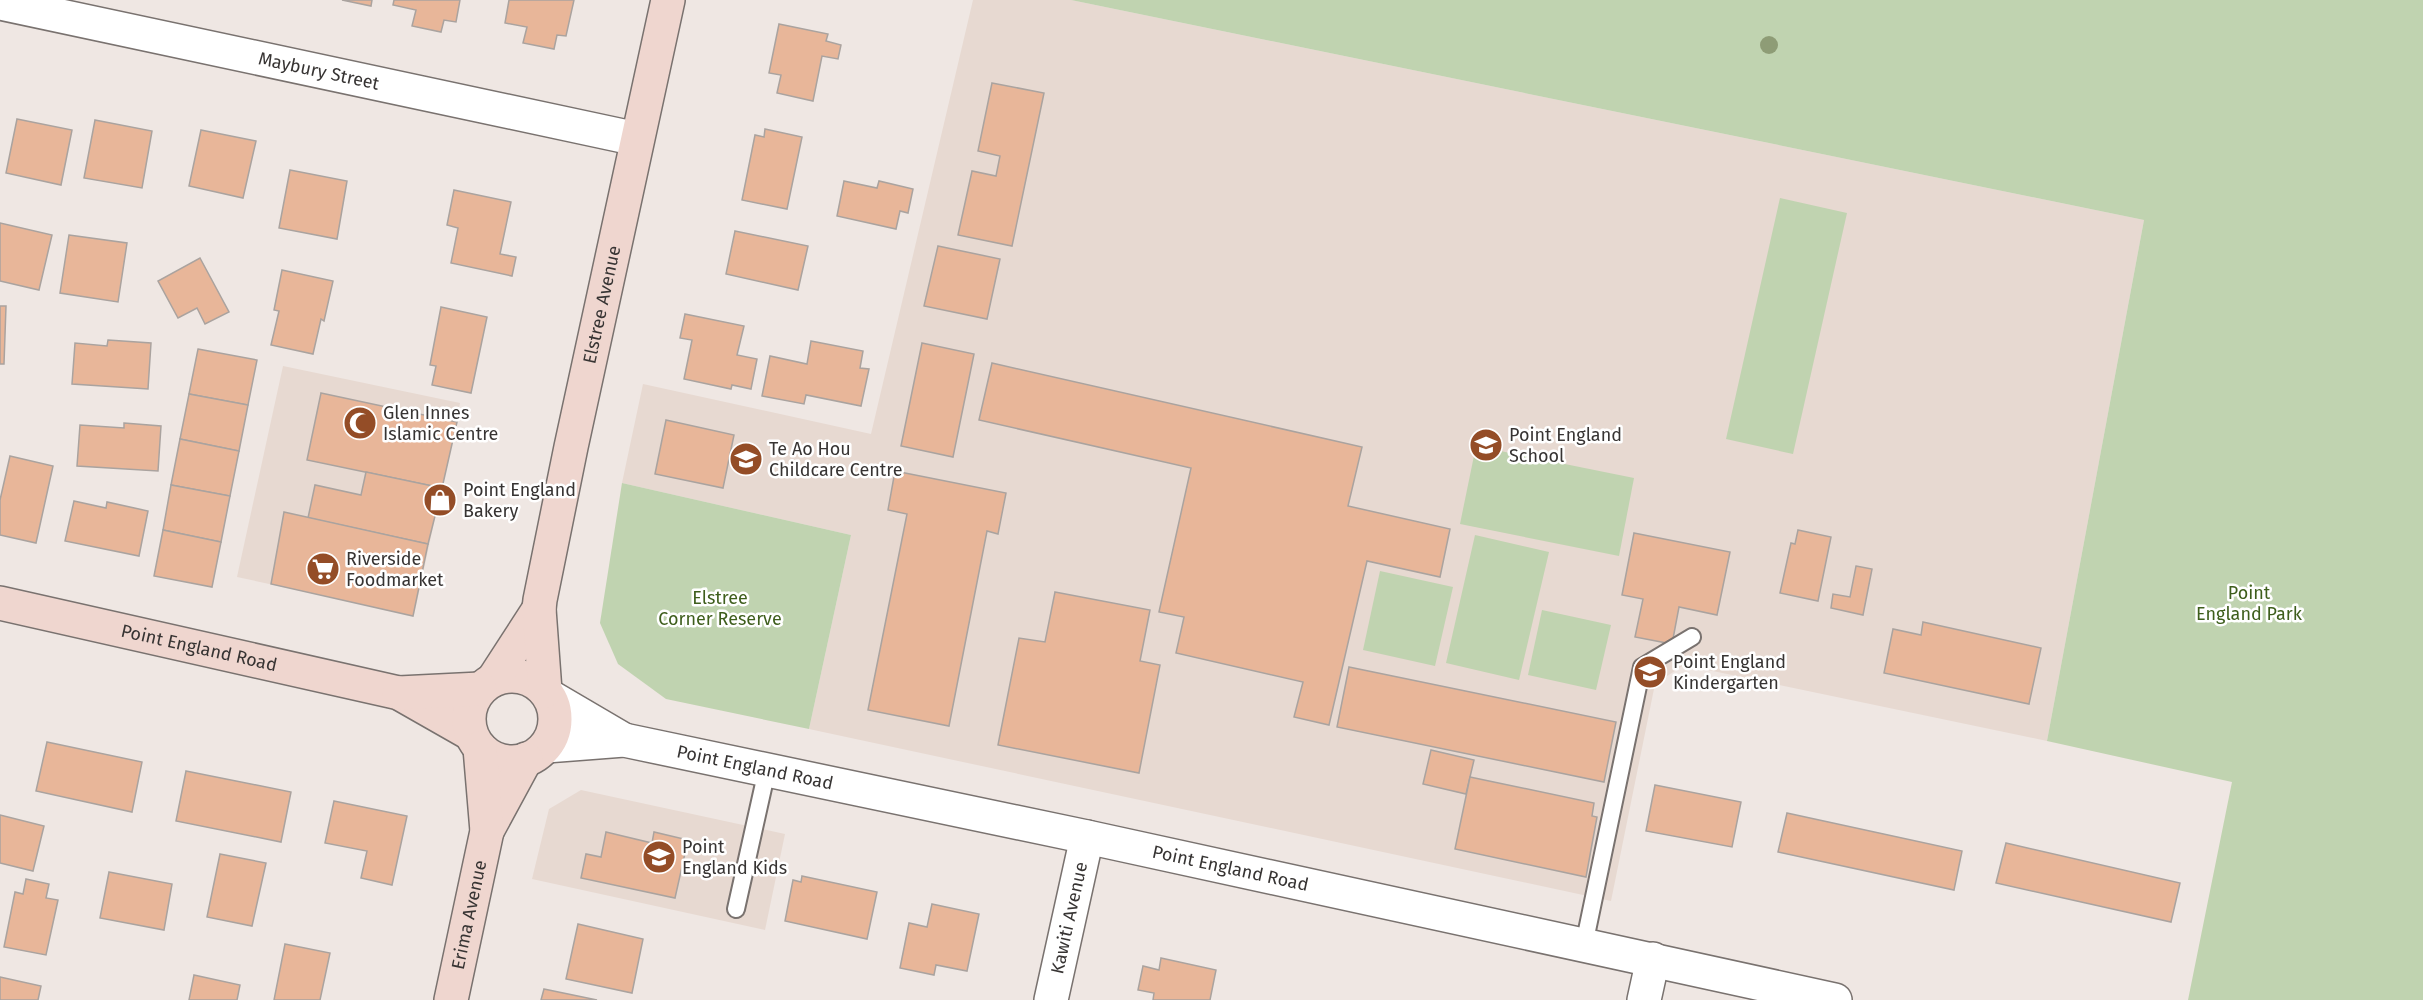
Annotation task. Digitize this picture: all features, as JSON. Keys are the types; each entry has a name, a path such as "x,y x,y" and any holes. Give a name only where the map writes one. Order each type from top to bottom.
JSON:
{"street":[{"name":"Elstree Avenue","path":"538,609 668,0"},
{"name":"Maybury Street","path":"0,3 637,139"},
{"name":"Point England Road","path":"0,603 399,693 487,685"},
{"path":"538,609 547,694 555,711 555,727 536,753 505,762 489,756 476,741 470,706 487,685 538,609"},
{"path":"487,685 508,676 524,677 547,694"},
{"name":"Point England Road","path":"399,693 476,741"},
{"name":"Point England Road","path":"547,694 624,740 1087,837 1835,1000"},
{"name":"Point England Road","path":"536,753 624,740"},
{"name":"Erima Avenue","path":"451,1000 487,831 476,741"},
{"name":"Erima Avenue","path":"487,831 536,753"},
{"name":"Kawiti Avenue","path":"1051,1000 1087,837"},
{"path":"1644,1000 1653,959"}],"lane":[{"path":"1584,945 1642,667 1692,637"},
{"path":"736,909 766,770"}],"shaded area":[{"name":"Point England School","path":"973,0 1071,0 2144,220 2047,741 1684,665 1655,684 1611,901 809,729 851,535 622,483 643,384 871,434"},
{"path":"283,366 460,403 414,615 237,577"},
{"name":"Point England Kids","path":"581,790 785,834 765,930 532,879 549,809"}],"green space":[{"name":"Point England Park","path":"1071,0 2423,0 2423,1000 2188,1000 2232,782 2047,741 2144,220"},
{"path":"1780,198 1847,213 1793,454 1726,439"},
{"path":"1476,446 1634,478 1619,556 1460,524"},
{"name":"Elstree Corner Reserve","path":"622,483 851,535 809,729 666,699 618,664 600,623"},
{"path":"1475,535 1549,552 1519,680 1446,663"},
{"path":"1380,571 1453,587 1435,666 1363,650"},
{"path":"1542,610 1611,625 1596,690 1528,675"}],"building":[{"path":"342,0 372,0 371,6"},
{"path":"394,0 460,0 456,22 444,20 441,32 412,26 416,10 393,5"},
{"path":"509,0 574,0 566,36 557,35 554,49 523,43 527,27 505,23"},
{"path":"779,24 828,34 826,41 841,45 838,59 822,56 813,101 777,93 781,75 769,73"},
{"path":"992,83 1044,93 1012,246 958,235 972,171 996,176 1000,156 978,151"},
{"path":"17,119 72,130 61,185 6,173"},
{"path":"95,120 152,131 142,188 84,178"},
{"path":"765,129 802,137 787,209 742,200 755,135 764,137"},
{"path":"201,130 256,141 243,198 189,186"},
{"path":"290,170 347,181 337,239 279,228"},
{"path":"844,181 877,188 879,181 913,189 908,213 900,211 896,229 837,216"},
{"path":"454,190 511,202 500,254 516,257 512,276 451,263 458,228 447,225"},
{"path":"0,223 52,235 39,290 0,281"},
{"path":"735,231 808,246 798,290 726,274"},
{"path":"69,235 127,243 118,302 60,293"},
{"path":"938,246 1000,259 987,319 924,306"},
{"path":"200,258 229,312 205,324 197,308 178,318 158,281"},
{"path":"282,270 333,281 324,321 321,319 313,354 271,345 279,311 274,310"},
{"path":"0,306 6,306 4,364 0,364"},
{"path":"441,307 487,317 471,393 432,385 436,366 430,365"},
{"path":"685,314 744,326 737,355 757,359 751,389 732,385 731,389 684,379 692,340 680,338"},
{"path":"108,340 151,343 148,389 72,384 75,343 107,346"},
{"path":"811,341 863,351 860,368 869,369 861,406 806,395 804,404 762,396 770,356 807,364"},
{"path":"922,343 974,354 953,457 901,446"},
{"path":"198,349 257,360 248,405 189,394"},
{"path":"992,363 1362,447 1348,506 1450,529 1440,577 1367,561 1329,725 1294,717 1303,682 1176,653 1184,617 1159,612 1191,468 979,420"},
{"path":"321,393 457,422 442,488 307,460"},
{"path":"189,394 248,405 239,451 180,439"},
{"path":"666,420 734,435 723,488 655,474"},
{"path":"124,423 161,426 158,471 77,466 80,425 124,428"},
{"path":"180,439 239,451 230,496 171,485"},
{"path":"10,456 53,466 36,543 0,535 0,500"},
{"path":"895,471 1006,493 998,534 987,531 949,726 868,710 907,514 888,510"},
{"path":"366,472 442,488 428,544 308,518 315,485 361,495"},
{"path":"171,485 230,496 221,542 163,530"},
{"path":"74,501 106,508 107,502 148,511 139,556 65,541"},
{"path":"284,512 428,544 413,616 271,584"},
{"path":"163,530 221,542 212,587 154,576"},
{"path":"1798,530 1831,537 1818,601 1780,593 1791,543 1795,544"},
{"path":"1634,533 1730,552 1717,615 1679,607 1672,644 1635,637 1643,599 1622,595"},
{"path":"1856,566 1872,569 1863,615 1831,608 1833,594 1850,597"},
{"path":"1055,592 1150,610 1140,661 1160,665 1139,773 998,745 1019,638 1045,642"},
{"path":"1923,622 2041,648 2029,704 1884,673 1893,629 1921,635"},
{"path":"1349,667 1616,722 1604,782 1337,727"},
{"path":"47,742 142,762 132,812 36,791"},
{"path":"1431,750 1474,760 1466,794 1423,784"},
{"path":"186,771 291,792 281,842 176,821"},
{"path":"1470,777 1594,803 1592,816 1597,817 1586,877 1455,849"},
{"path":"1655,785 1741,802 1732,847 1646,831"},
{"path":"334,801 407,816 392,885 361,878 367,851 325,843"},
{"path":"1787,813 1962,851 1954,890 1778,852"},
{"path":"0,815 44,826 33,871 0,863"},
{"path":"606,832 652,843 654,832 688,840 675,898 581,878 586,854 601,857"},
{"path":"2006,843 2180,883 2171,922 1996,883"},
{"path":"220,854 266,863 252,926 207,917"},
{"path":"109,872 172,884 164,930 100,918"},
{"path":"802,876 877,892 867,939 785,921 793,880 801,882"},
{"path":"26,879 49,884 46,898 58,900 46,955 4,947 15,892 23,894"},
{"path":"932,904 979,914 967,971 936,965 934,975 900,968 909,923 927,927"},
{"path":"578,924 643,939 632,993 566,979"},
{"path":"285,944 330,953 320,1000 274,1000"},
{"path":"1161,958 1216,970 1210,1000 1153,1000 1154,993 1138,990 1143,966 1159,970"},
{"path":"194,975 240,985 237,1000 189,1000"},
{"path":"0,977 41,986 38,1000 0,1000"},
{"path":"544,989 597,1000 541,1000"}],"place":[{"name":"Glen Innes Islamic Centre","path":"360,423"},
{"name":"Point England School","path":"1486,445"},
{"name":"Te Ao Hou Childcare Centre","path":"746,459"},
{"name":"Point England Bakery","path":"440,500"},
{"name":"Riverside Foodmarket","path":"323,569"},
{"name":"Point England Kindergarten","path":"1650,672"},
{"name":"Point England Kids","path":"659,857"}]}
